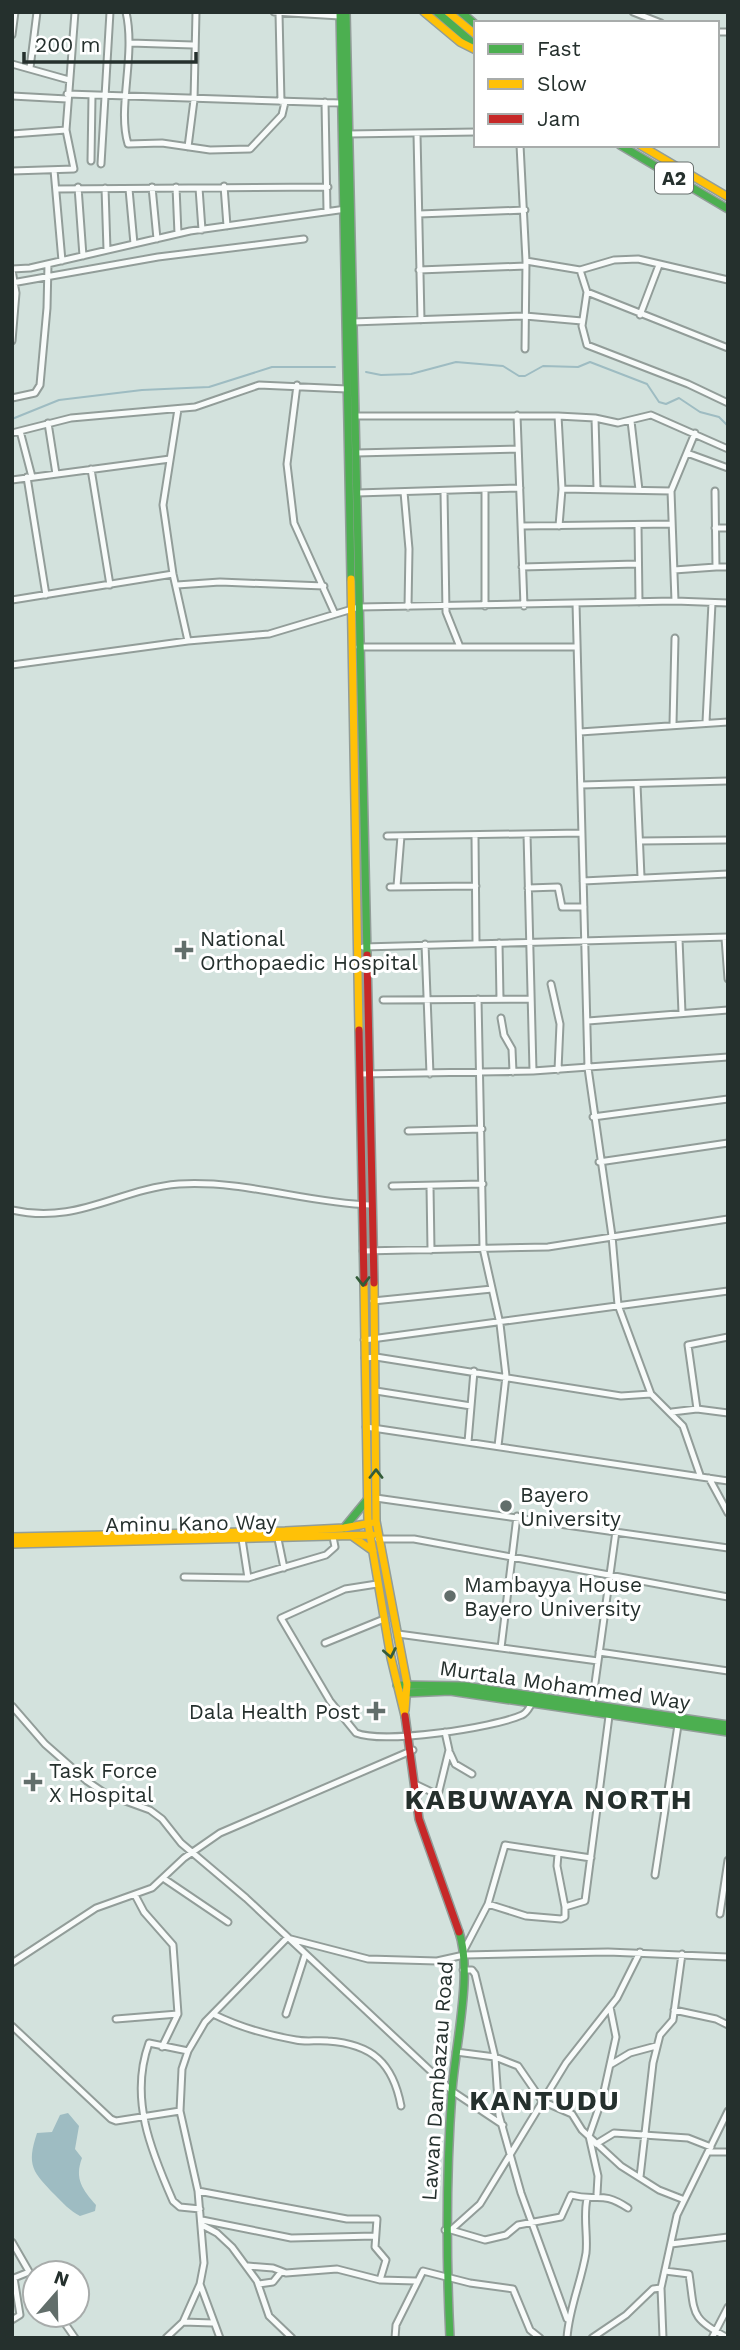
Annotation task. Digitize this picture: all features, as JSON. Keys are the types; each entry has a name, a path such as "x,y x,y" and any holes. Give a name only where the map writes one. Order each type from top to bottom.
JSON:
{"main road":[{"path":"424,12 460,43 474,47"},
{"path":"437,12 474,46"},
{"path":"448,12 474,33"},
{"path":"342,14 341,103 357,493 357,948 364,1074 368,1251 376,1357 372,1522 404,1666 408,1693 405,1710"},
{"path":"342,14 348,134 347,389 355,608 359,647 366,947 364,1074"},
{"name":"A2","path":"623,147 728,209"},
{"name":"A2","path":"643,147 728,197"},
{"path":"344,1528 372,1499 366,1427 364,1340 368,1251"},
{"path":"364,1315 374,1315"},
{"name":"Aminu Kano Way","path":"12,1544 344,1528 372,1522"},
{"path":"351,1536 373,1551"},
{"path":"375,1536 373,1551 377,1584 398,1695 405,1710"},
{"name":"Aminu Kano Way","path":"12,1537 278,1539 375,1536"},
{"path":"404,1666 411,1677 428,1684"},
{"name":"Murtala Mohammed Way","path":"397,1685 465,1686 728,1725"},
{"name":"Murtala Mohammed Way","path":"398,1695 450,1691 728,1732"},
{"name":"Lawan Dambazau Road","path":"405,1710 413,1750 419,1819 458,1926 464,1953 452,2091 446,2275 450,2338"}],"street":[{"path":"12,35 15,12"},
{"path":"30,68 37,12"},
{"path":"12,171 74,169 66,130 75,12"},
{"path":"102,164 110,12"},
{"path":"126,12 130,43 125,119 128,144 162,143 224,151 250,149 282,115 279,13"},
{"path":"188,147 194,100 193,45 196,12"},
{"path":"274,12 342,14"},
{"path":"633,12 656,21"},
{"path":"130,43 193,45"},
{"path":"12,64 69,80"},
{"path":"12,96 105,95 341,103"},
{"path":"91,161 92,96"},
{"path":"325,102 327,211"},
{"path":"12,134 66,130"},
{"path":"348,134 474,132"},
{"path":"417,134 421,320"},
{"path":"520,147 526,263 524,349"},
{"path":"54,170 62,261"},
{"path":"224,186 227,226"},
{"path":"78,187 83,256"},
{"path":"152,187 157,239"},
{"path":"176,187 178,234"},
{"path":"56,189 328,187"},
{"path":"105,188 107,250"},
{"path":"199,188 202,230"},
{"path":"130,189 134,244"},
{"path":"12,341 12,269 48,264 178,234 346,209"},
{"path":"419,214 525,211"},
{"path":"13,283 158,257 304,239"},
{"path":"419,270 526,263 580,270 624,258 728,280"},
{"path":"12,398 35,393 40,385 48,264"},
{"path":"640,314 659,265"},
{"path":"580,270 587,292 582,321 583,336 590,348 688,384 728,402"},
{"path":"587,292 728,348"},
{"path":"352,322 525,316 582,321"},
{"path":"12,433 71,418 178,409 215,402 260,385 347,389"},
{"path":"297,385 287,464 293,516 298,538 324,586 335,614"},
{"path":"178,409 163,505 173,574 188,640"},
{"path":"517,415 524,606"},
{"path":"355,416 558,416 596,418 618,423 651,415 728,449"},
{"path":"558,416 562,489 559,526"},
{"path":"596,418 597,489"},
{"path":"631,421 639,490"},
{"path":"48,423 56,474"},
{"path":"20,431 30,477 46,595"},
{"path":"675,601 671,491 695,433"},
{"path":"356,453 517,449"},
{"path":"687,453 728,468"},
{"path":"12,480 170,460"},
{"path":"91,468 110,584"},
{"path":"357,493 520,488"},
{"path":"562,489 671,491"},
{"path":"485,490 485,606"},
{"path":"715,491 716,567"},
{"path":"404,492 408,607"},
{"path":"444,492 445,606 460,647"},
{"path":"638,524 639,602"},
{"path":"522,526 671,524"},
{"path":"715,528 728,528"},
{"path":"523,567 637,564"},
{"path":"674,570 728,567"},
{"path":"12,600 173,574"},
{"path":"177,585 219,582 324,586"},
{"path":"12,666 188,640 269,634 355,608 675,601 728,603"},
{"path":"576,603 588,1068 599,1162 612,1236 618,1304 652,1394 672,1412 687,1433 700,1475"},
{"path":"706,722 712,603"},
{"path":"673,724 675,638"},
{"path":"359,647 577,647"},
{"path":"580,732 728,722"},
{"path":"581,785 728,781"},
{"path":"636,784 642,877"},
{"path":"387,836 582,833"},
{"path":"527,834 533,1071"},
{"path":"475,835 476,942"},
{"path":"401,836 394,887 476,886"},
{"path":"640,841 728,839"},
{"path":"583,881 728,874"},
{"path":"528,887 558,887 562,907 584,906"},
{"path":"357,948 476,942 726,937 728,979"},
{"path":"679,939 682,1013"},
{"path":"499,943 500,999"},
{"path":"425,944 430,1074"},
{"path":"551,984 560,1024 558,1070"},
{"path":"478,999 483,1248 500,1324 506,1376 498,1446"},
{"path":"383,1000 531,999"},
{"path":"588,1021 728,1010"},
{"path":"501,1018 504,1035 512,1049 513,1072"},
{"path":"364,1074 558,1070 728,1057"},
{"path":"593,1117 728,1099"},
{"path":"408,1131 482,1129"},
{"path":"599,1162 728,1143"},
{"path":"12,1210 28,1214 67,1214 181,1184 267,1188 326,1202 367,1205"},
{"path":"392,1186 483,1184"},
{"path":"430,1186 430,1250"},
{"path":"368,1251 548,1247 728,1219"},
{"path":"373,1301 492,1289"},
{"path":"364,1340 500,1324 618,1304 728,1292"},
{"path":"697,1409 688,1345 728,1337"},
{"path":"365,1358 376,1357 474,1371 621,1396 652,1394"},
{"path":"468,1442 474,1371"},
{"path":"376,1391 471,1406"},
{"path":"672,1412 697,1409 728,1413"},
{"path":"366,1427 728,1481"},
{"path":"709,1478 728,1513"},
{"path":"372,1499 517,1516 728,1548"},
{"path":"501,1648 517,1516"},
{"path":"592,1705 616,1531"},
{"path":"375,1536 414,1539 728,1597"},
{"path":"184,1577 248,1578 331,1552 335,1547 333,1537"},
{"path":"242,1539 248,1578"},
{"path":"278,1539 284,1568"},
{"path":"377,1584 345,1589 281,1618 330,1701 356,1733 410,1735 445,1732 520,1716 532,1703"},
{"path":"325,1643 384,1619"},
{"path":"398,1633 598,1661"},
{"path":"599,1653 728,1671"},
{"path":"12,1706 46,1744 87,1781 106,1794 156,1814 181,1843 452,2091 503,2126"},
{"path":"565,1907 585,1901 609,1716"},
{"path":"655,1875 678,1725"},
{"path":"445,1732 455,1764 472,1774"},
{"path":"415,1784 438,1795 449,1749"},
{"path":"12,1963 96,1908 152,1888 220,1833 413,1750"},
{"path":"464,1953 488,1904 505,1845 591,1858"},
{"path":"488,1904 526,1916 563,1919 565,1907 558,1854"},
{"path":"720,1914 728,1860"},
{"path":"163,1878 228,1922"},
{"path":"135,1895 144,1912 168,1936 173,1945 178,2014 162,2047"},
{"path":"287,1938 368,1959 437,1961 464,1953 640,1952 728,1957"},
{"path":"166,2338 183,2322 200,2284 204,2263 198,2191 180,2111 182,2069 188,2051 213,2014 287,1938"},
{"path":"448,2230 480,2204 566,2063 610,2007 640,1952"},
{"path":"640,2177 656,2046 660,2035 673,2020 682,1954"},
{"path":"286,2014 305,1955"},
{"path":"463,1970 471,1970 475,1974 495,2057 499,2115 531,2221 567,2319"},
{"path":"597,2194 597,2176 589,2136 616,2037 610,2007"},
{"path":"674,2010 716,2019 728,2025"},
{"path":"116,2019 178,2014"},
{"path":"213,2014 245,2028 299,2041 328,2041 370,2050 397,2085 401,2106"},
{"path":"12,2026 111,2119 116,2121 180,2111"},
{"path":"188,2051 152,2043 147,2046 141,2083 142,2117 173,2201 180,2207 200,2209"},
{"path":"610,2065 629,2053 656,2046"},
{"path":"456,2052 495,2057 523,2070 542,2101 572,2114 596,2144 640,2177 682,2199"},
{"path":"663,2338 661,2288 682,2199 728,2111"},
{"path":"596,2144 614,2133 688,2138 710,2149 728,2152"},
{"path":"198,2191 347,2218 375,2218 379,2221 375,2246 386,2260 380,2280"},
{"path":"448,2230 485,2240 506,2235 518,2224 561,2217 571,2195 587,2199 597,2194 612,2198 628,2208"},
{"path":"567,2338 567,2319 582,2274 586,2249 587,2199"},
{"path":"202,2223 291,2238 375,2236"},
{"path":"202,2223 217,2233 248,2266 258,2284 269,2316 292,2338"},
{"path":"671,2244 728,2236"},
{"path":"12,2242 22,2259"},
{"path":"248,2266 281,2272 337,2269 380,2280 416,2281"},
{"path":"395,2338 396,2325 423,2271 470,2283 513,2289 530,2330 540,2338"},
{"path":"665,2271 689,2274 691,2303 700,2320 728,2337"},
{"path":"258,2284 273,2282 281,2272"},
{"path":"12,2320 20,2315 14,2278 21,2275"},
{"path":"200,2284 220,2338"},
{"path":"592,2338 626,2315 653,2289 661,2288"},
{"path":"712,2338 728,2306"},
{"path":"183,2322 213,2323"}],"water":[{"path":"68,2113 79,2126 75,2149 82,2158 79,2178 96,2205 95,2211 80,2216 67,2207 41,2180 32,2161 37,2133 52,2132 60,2115"}],"waterway":[{"path":"366,372 381,375 411,374 456,362 503,366 519,376 525,376 543,366 578,367 590,362 647,384 659,402 666,404 679,398 700,412 719,417 728,426"},
{"path":"12,419 59,400 142,390 209,387 272,367 335,367"},
{"path":"728,429 728,435"}],"traffic: fast":[{"path":"340,12 351,579"},
{"path":"346,12 367,955"},
{"path":"437,12 474,44"},
{"path":"461,12 474,23"},
{"path":"623,147 728,209"},
{"path":"344,1528 367,1500"},
{"path":"397,1685 465,1686 728,1725"},
{"path":"406,1693 450,1691 728,1732"},
{"path":"450,2338 447,2245 449,2153 452,2091 464,1988 463,1949 459,1932"}],"traffic: slow":[{"path":"424,12 460,42 474,49"},
{"path":"448,12 474,33"},
{"path":"643,147 728,197"},
{"path":"351,579 359,1030"},
{"path":"364,1283 368,1523 391,1658 405,1716"},
{"path":"374,1283 376,1521 407,1684 405,1710"},
{"path":"12,1537 285,1531 344,1528 371,1523"},
{"path":"12,1544 372,1535"},
{"path":"352,1536 373,1551"}],"traffic: jam":[{"path":"367,955 374,1283"},
{"path":"359,1030 364,1283"},
{"path":"405,1716 419,1819 459,1932"}],"place":[{"name":"National Orthopaedic Hospital","path":"184,950"},
{"name":"Bayero University","path":"506,1506"},
{"name":"Mambayya House Bayero University","path":"450,1596"},
{"name":"Dala Health Post","path":"376,1711"},
{"name":"Task Force X Hospital","path":"33,1782"}],"district":[{"name":"KABUWAYA NORTH","path":"549,1799"},
{"name":"KANTUDU","path":"545,2100"}]}
